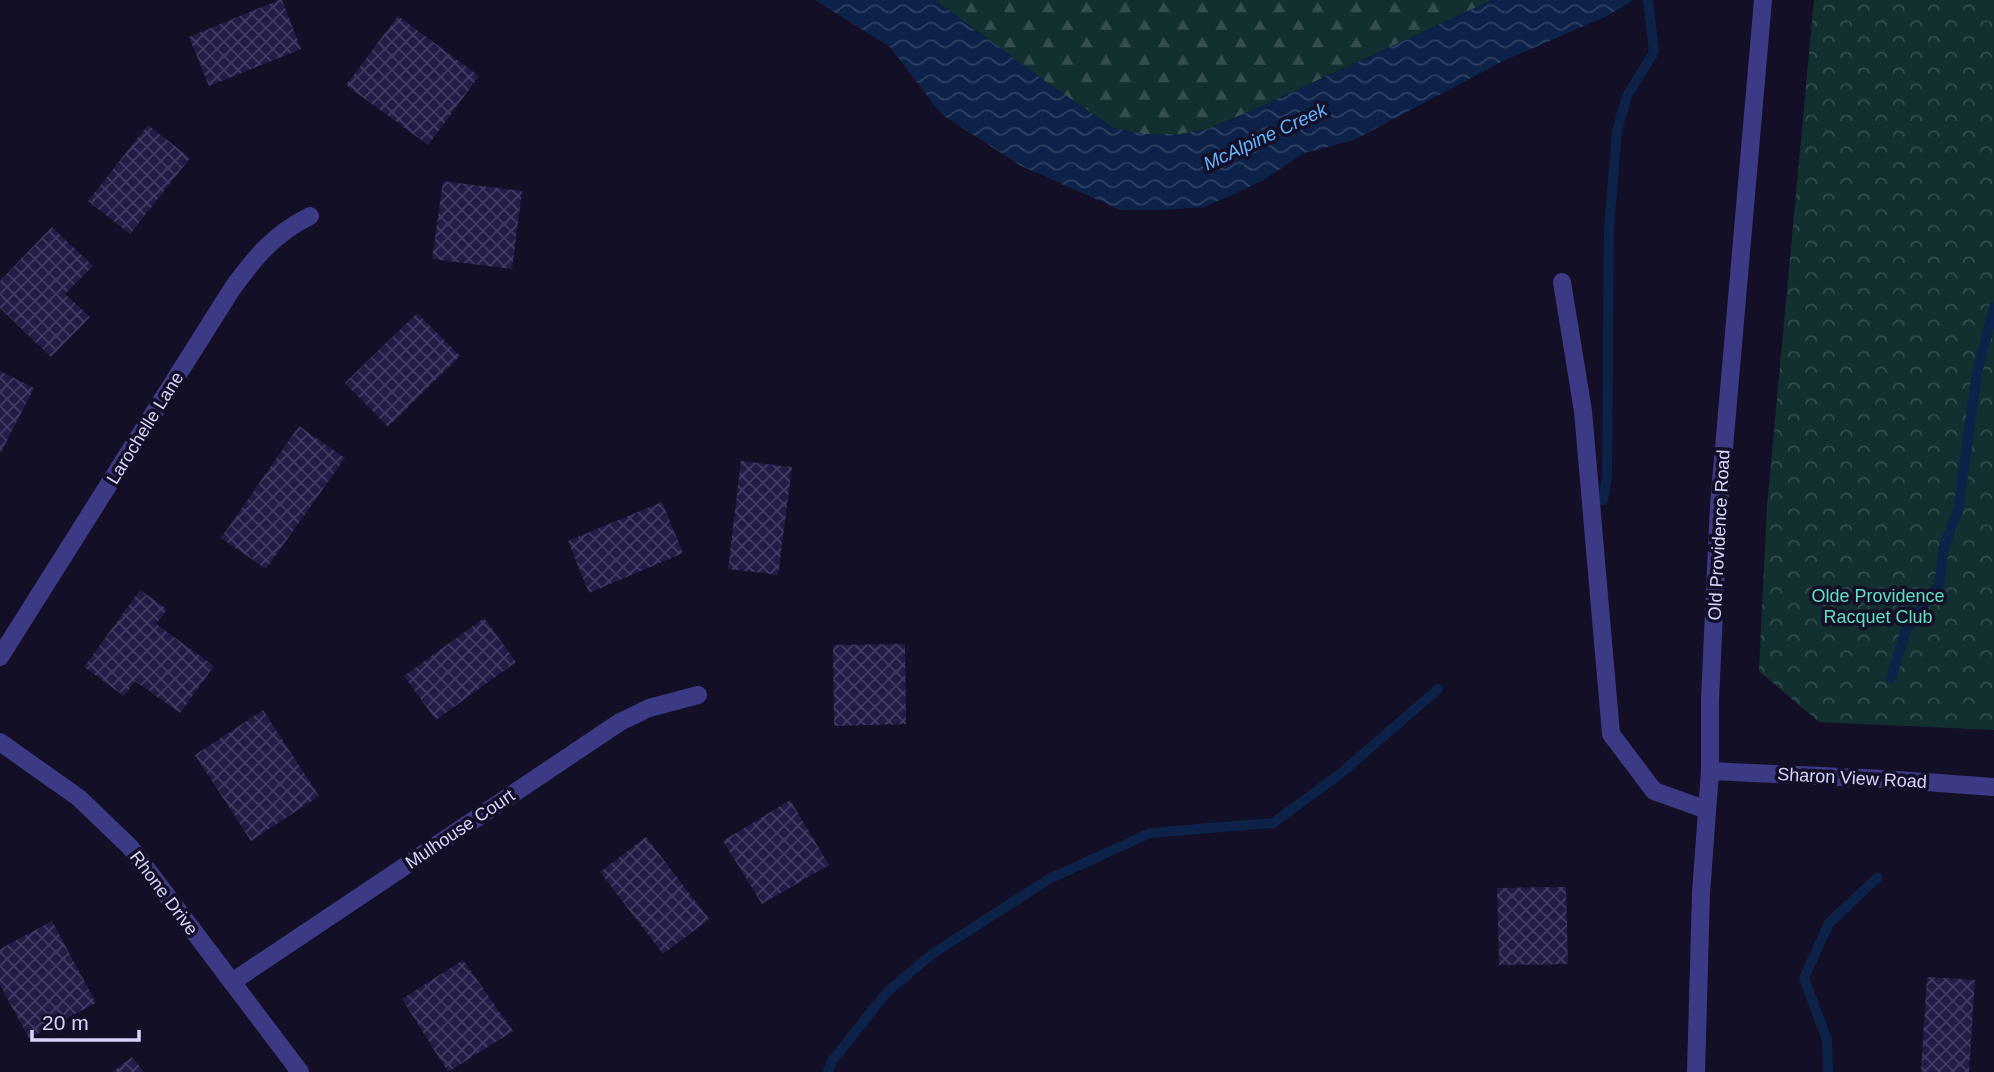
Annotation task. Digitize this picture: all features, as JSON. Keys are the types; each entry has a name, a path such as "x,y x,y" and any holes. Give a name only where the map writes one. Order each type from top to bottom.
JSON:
{"street":[{"name":"Old Providence Road","path":"1696,1072 1701,893 1710,771 1710,700 1719,505 1763,0"},
{"name":"Larochelle Lane","path":"0,657 240,278 255,257 287,228 310,216"},
{"path":"1562,282 1583,411 1611,734 1654,791 1707,810"},
{"name":"Mulhouse Court","path":"232,982 620,722 649,708 698,695"},
{"name":"Rhone Drive","path":"0,741 79,798 130,847 300,1072"},
{"name":"Sharon View Road","path":"1710,771 1994,787"}],"green space":[{"path":"935,0 1492,0 1207,129 1181,134 1143,134 1113,128"},
{"name":"Olde Providence Racquet Club","path":"1814,0 1994,0 1994,730 1819,722 1759,671 1767,506"}],"water":[{"name":"McAlpine Creek","path":"815,0 935,0 1113,128 1143,134 1181,134 1207,129 1249,112 1492,0 1634,0 1605,17 1503,61 1354,140 1304,153 1262,181 1205,207 1121,210 1021,166 941,114 890,47"}],"building":[{"path":"282,0 301,49 209,86 189,37"},
{"path":"398,16 479,76 428,145 346,85"},
{"path":"148,125 190,158 130,234 88,201"},
{"path":"443,181 522,191 512,269 432,259"},
{"path":"52,227 93,266 65,294 90,317 51,357 0,308 0,281"},
{"path":"417,313 460,356 388,427 345,383"},
{"path":"0,371 34,388 0,454"},
{"path":"299,426 345,458 266,569 221,538"},
{"path":"741,461 792,467 778,575 728,569"},
{"path":"662,502 683,553 589,593 568,541"},
{"path":"140,590 167,609 156,624 214,666 180,713 135,681 124,696 84,667"},
{"path":"484,618 516,662 436,720 404,676"},
{"path":"905,644 906,724 834,726 833,645"},
{"path":"263,710 319,796 251,841 195,755"},
{"path":"790,800 829,865 762,904 723,841"},
{"path":"646,837 709,919 663,954 600,872"},
{"path":"1566,887 1568,964 1499,965 1497,888"},
{"path":"52,921 96,1003 29,1038 0,985 0,949"},
{"path":"463,960 513,1031 448,1072 402,999"},
{"path":"1927,977 1975,980 1969,1072 1921,1072"},
{"path":"132,1057 144,1072 112,1072"}],"waterway":[{"path":"1603,500 1607,477 1609,227 1617,131 1627,96 1654,52 1648,0"},
{"path":"1891,678 1906,630 1939,585 1944,547 1958,510 1977,373 1994,307"},
{"path":"828,1072 832,1061 886,993 932,954 1049,879 1150,833 1273,823 1340,774 1438,689"},
{"path":"1828,1072 1827,1040 1804,978 1829,923 1877,878"}]}
